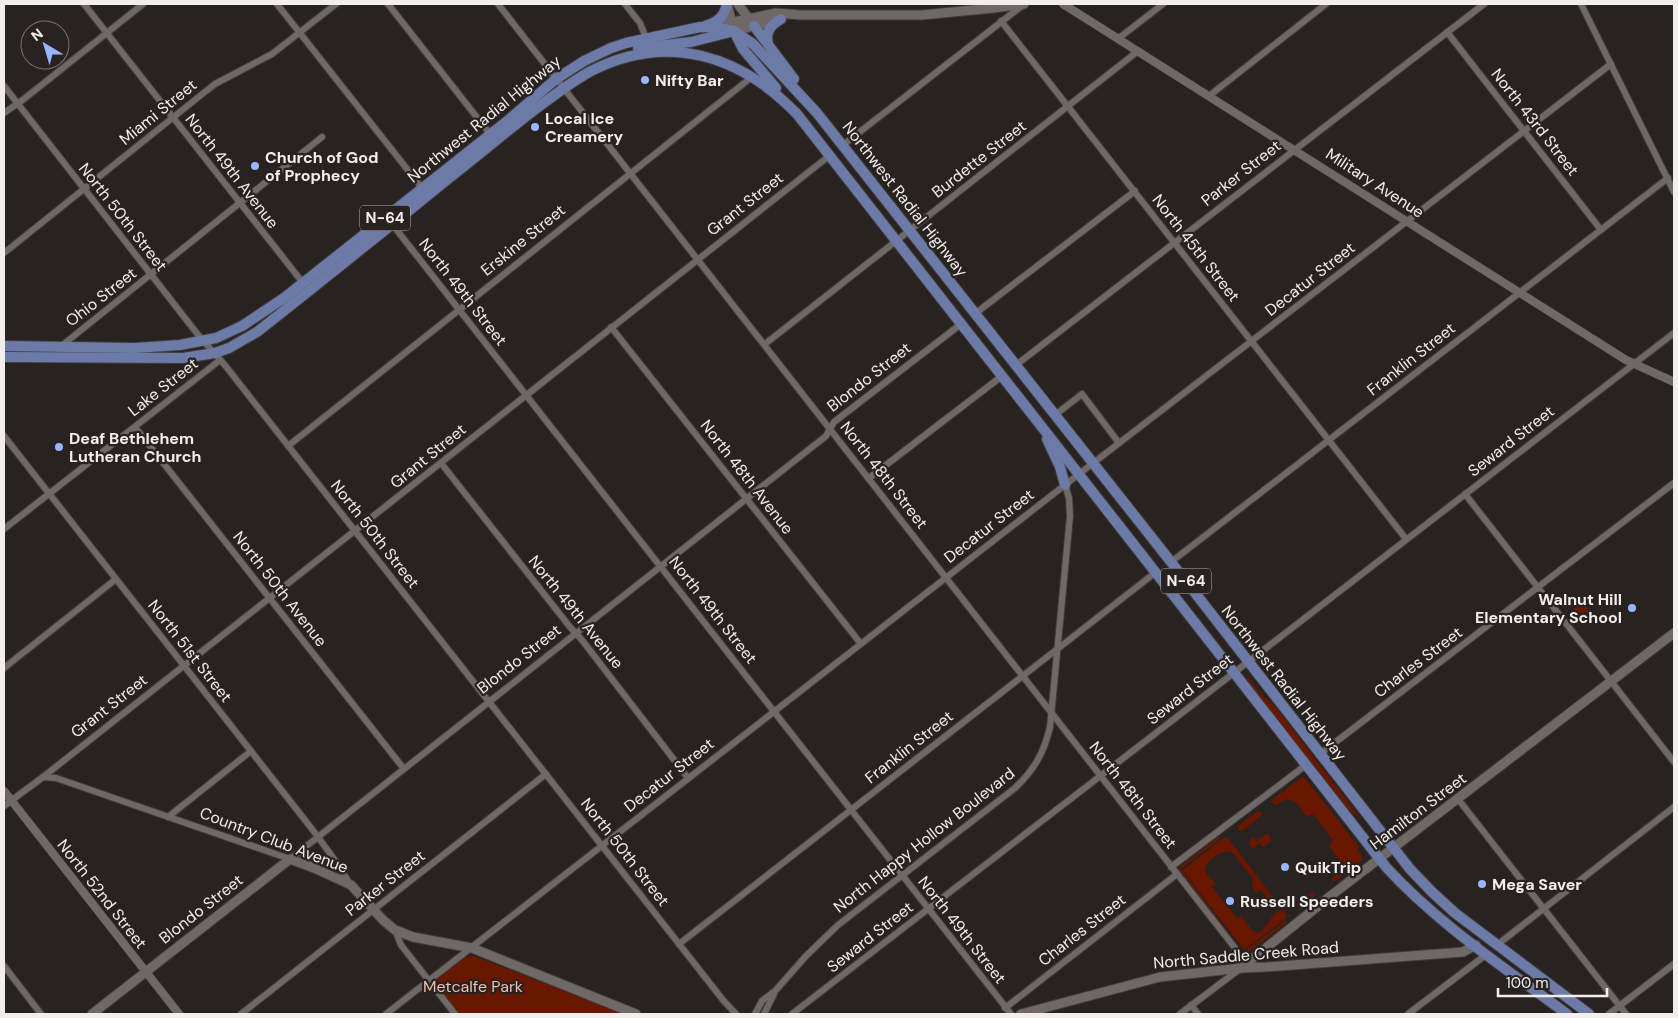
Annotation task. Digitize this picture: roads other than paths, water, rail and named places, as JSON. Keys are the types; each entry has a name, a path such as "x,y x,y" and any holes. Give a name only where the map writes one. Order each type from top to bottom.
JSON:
{"main road":[{"path":"705,27 720,18 727,4"},
{"path":"727,4 733,27 743,49 796,114"},
{"path":"738,4 769,44 817,113"},
{"path":"606,64 633,50 651,46 691,42 776,13 801,15 922,15 1024,4"},
{"path":"752,22 781,20 801,15"},
{"path":"769,44 768,32 773,25 781,20"},
{"name":"Northwest Radial Highway","path":"4,346 135,348 180,345 203,341 229,332 254,320 303,283 572,68 597,54 626,43 705,27 733,27 754,44 843,144 1393,849 1439,899 1589,1014"},
{"name":"Northwest Radial Highway","path":"4,357 163,359 218,357 257,332 579,78 622,58 647,53 673,52 715,59 739,68 774,92 796,114 1380,859 1413,894 1476,946 1567,1014"},
{"path":"1036,419 1060,467 1065,484"},
{"name":"Hamilton Street","path":"1242,968 1333,894 1674,633"},
{"name":"Country Club Avenue","path":"290,859 335,876 351,885 395,930 413,937 472,948 636,1014"},
{"name":"Blondo Street","path":"92,1014 290,859"},
{"name":"North Saddle Creek Road","path":"1021,1014 1144,980 1178,974 1463,952 1476,946"}],"street":[{"name":"North 49th Avenue","path":"84,4 303,283"},
{"path":"4,113 143,4"},
{"path":"278,4 422,188"},
{"name":"Miami Street","path":"4,253 215,84 263,60 336,4"},
{"path":"388,4 490,134"},
{"name":"North 48th Street","path":"498,4 831,428 1235,948 1242,968"},
{"path":"624,4 640,23 646,38"},
{"path":"843,144 1024,4"},
{"name":"Military Avenue","path":"1063,4 1519,293 1634,364 1674,382"},
{"path":"1119,38 1163,4"},
{"path":"1209,96 1326,4"},
{"name":"Parker Street","path":"1016,365 1484,4"},
{"path":"1582,4 1674,192"},
{"name":"North 45th Street","path":"1001,21 1406,539"},
{"name":"North 43rd Street","path":"1447,32 1601,230"},
{"name":"Burdette Street","path":"764,344 1138,51"},
{"name":"Decatur Street","path":"386,1014 1119,442 1611,64"},
{"name":"Erskine Street","path":"288,446 753,76"},
{"name":"North 50th Street","path":"4,86 203,341 218,357 723,1000 736,1014"},
{"name":"Ohio Street","path":"60,347 322,137"},
{"name":"Grant Street","path":"43,777 697,258 829,156"},
{"name":"Franklin Street","path":"1171,562 1668,178"},
{"path":"976,313 1135,191"},
{"name":"North 49th Street","path":"392,224 1011,1014"},
{"name":"Blondo Street","path":"290,859 826,436 834,422 961,324"},
{"name":"North 48th Avenue","path":"611,327 861,644"},
{"name":"Seward Street","path":"793,1014 1674,333"},
{"name":"Lake Street","path":"4,529 135,427 218,357"},
{"path":"869,478 1002,376"},
{"path":"1055,415 1082,394 1119,442"},
{"name":"North 50th Avenue","path":"135,427 404,769"},
{"name":"North 51st Street","path":"4,436 338,863 351,885"},
{"name":"North 49th Avenue","path":"441,463 688,778"},
{"name":"Charles Street","path":"1320,754 1674,483"},
{"name":"North Happy Hollow Boulevard","path":"755,1014 762,1001 776,990 826,936 1015,788 1036,765 1044,749 1050,727 1070,516 1069,498 1065,484"},
{"path":"1465,494 1674,762"},
{"name":"Franklin Street","path":"679,944 1156,572"},
{"path":"4,668 116,580"},
{"path":"168,817 251,751"},
{"path":"1171,867 1306,765"},
{"name":"Parker Street","path":"241,1014 546,774"},
{"path":"4,806 43,777"},
{"name":"Country Club Avenue","path":"43,777 65,780 290,859"},
{"name":"North 52nd Street","path":"4,791 179,1014"},
{"path":"1458,799 1626,1014"},
{"path":"1498,946 1674,807"},
{"name":"Charles Street","path":"1005,1008 1177,874"},
{"path":"395,930 401,945 455,1014"},
{"path":"1408,1014 1487,954"},
{"path":"1609,1014 1674,964"},
{"path":"4,966 41,1014"},
{"name":"Hamilton Street","path":"1180,1014 1242,968"},
{"name":"North Happy Hollow Boulevard","path":"764,1014 776,990"},
{"name":"North 50th Street","path":"723,1000 729,1014"},
{"path":"1191,1005 1198,1014"}],"place":[{"name":"Nifty Bar","path":"645,80"},
{"name":"Local Ice Creamery","path":"535,127"},
{"name":"Church of God of Prophecy","path":"255,166"},
{"name":"Deaf Bethlehem Lutheran Church","path":"59,447"},
{"name":"Walnut Hill Elementary School","path":"1632,608"},
{"name":"QuikTrip","path":"1285,867"},
{"name":"Mega Saver","path":"1482,884"},
{"name":"Russell Speeders","path":"1230,901"}],"park label":[{"name":"Metcalfe Park","path":"473,986"}]}
